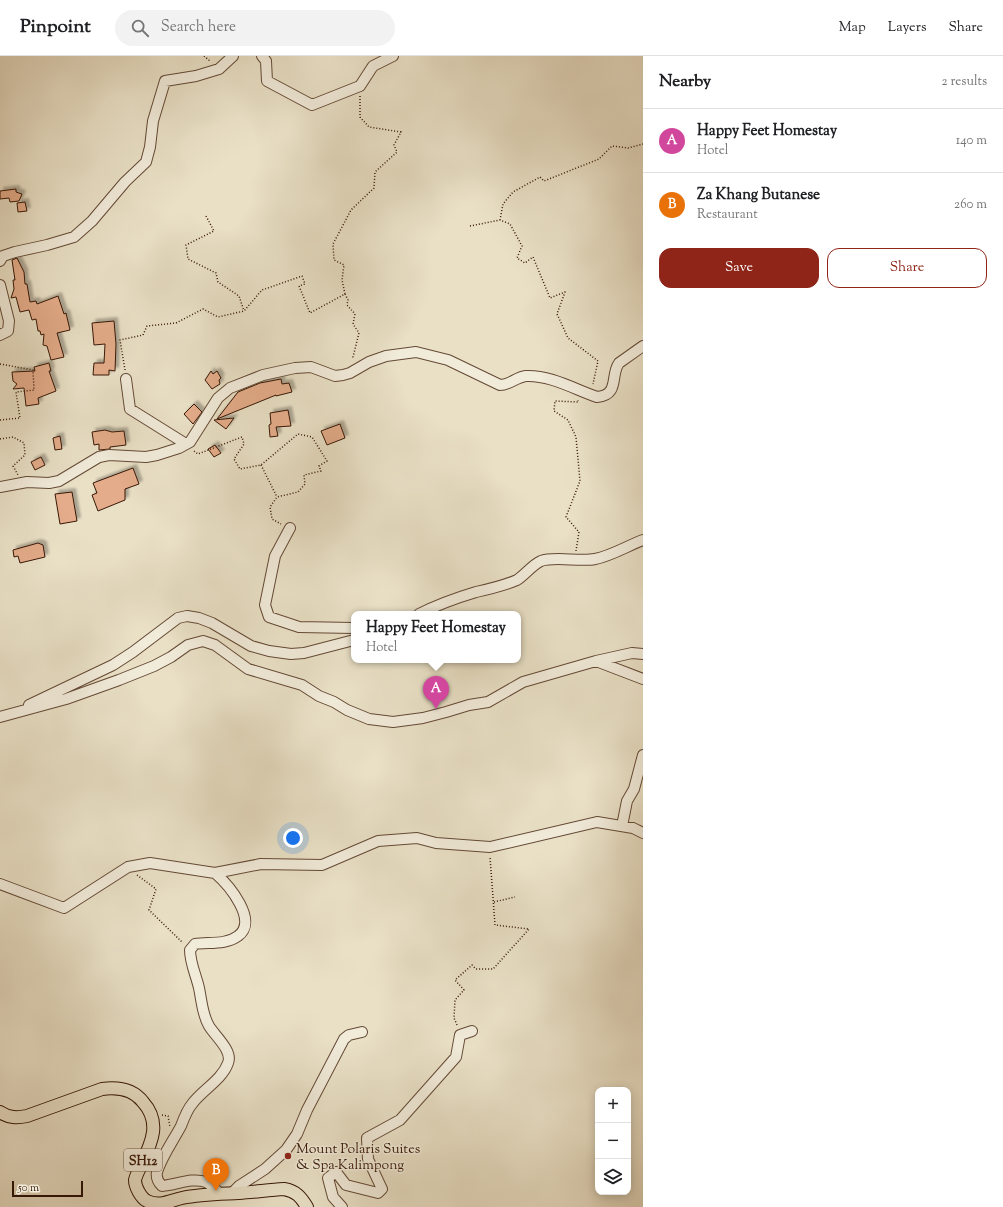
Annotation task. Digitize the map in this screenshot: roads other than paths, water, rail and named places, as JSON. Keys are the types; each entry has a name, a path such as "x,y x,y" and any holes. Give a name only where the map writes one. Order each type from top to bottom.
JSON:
{"main road":[{"name":"SH12","path":"0,1112 6,1116 16,1118 27,1116 102,1089 112,1088 125,1090 141,1099 150,1112 154,1123 154,1132 148,1150 135,1180 138,1191 144,1200 154,1204 164,1204 198,1195 219,1192 232,1193 284,1189 291,1190 297,1194 307,1207"}],"street":[{"path":"0,261 3,256 15,252 74,237 92,221 125,182 146,162 150,147 153,121 165,82 196,76 219,69 233,56"},
{"path":"262,56 266,61 267,81 312,105 360,86 373,66 393,56"},
{"path":"0,285 9,321 8,331 0,335"},
{"path":"0,487 22,483 49,483 59,481 99,457 109,455 140,457 157,455 186,444 190,442 197,433 208,412 218,398 230,388 262,375 295,368 311,367 335,376 350,373 369,362 386,356 416,352 448,360 500,385 506,385 525,376 537,377 554,380 597,397 604,396 611,390 618,363 643,346"},
{"path":"126,379 130,409 186,444"},
{"path":"290,528 275,556 265,605 269,617 299,627 351,628"},
{"path":"426,611 448,601 476,592 497,588 518,579 540,561 593,560 604,557 643,540"},
{"path":"11,715 113,665 178,618 188,616 212,622 251,646 269,651 291,654 311,652 351,641"},
{"path":"0,717 66,699 140,672 171,657 188,645 203,641 215,645 248,669 302,685 319,696 369,719 393,722 430,716 469,705 488,702 523,682 596,661 632,653 643,654"},
{"path":"596,661 643,679"},
{"path":"622,826 626,801 634,789 643,755"},
{"path":"0,884 64,908 128,867 150,863 215,874 261,864 322,865 378,841 417,838 436,843 490,847 597,822 632,828 643,833"},
{"path":"215,874 224,880 235,895 246,924 244,931 237,937 221,943 195,944 190,950 190,958 199,988 204,1017 223,1044 229,1061 224,1071 191,1104 172,1140 157,1174 158,1182 162,1186 182,1181 196,1180 208,1183 219,1192"},
{"path":"232,1193 239,1186 265,1169 286,1150 297,1134 307,1110 344,1039 349,1035 362,1032"},
{"path":"342,1207 333,1197 328,1178 336,1172 346,1185 378,1193 382,1189 368,1159 367,1138 400,1120 405,1115 456,1057 460,1034 472,1032"}],"place":[{"name":"Happy Feet Homestay","path":"436,709"},
{"name":"Mount Polaris Suites & Spa Kalimpong","path":"288,1156"},
{"name":"Za Khang Butanese","path":"216,1191"}]}
